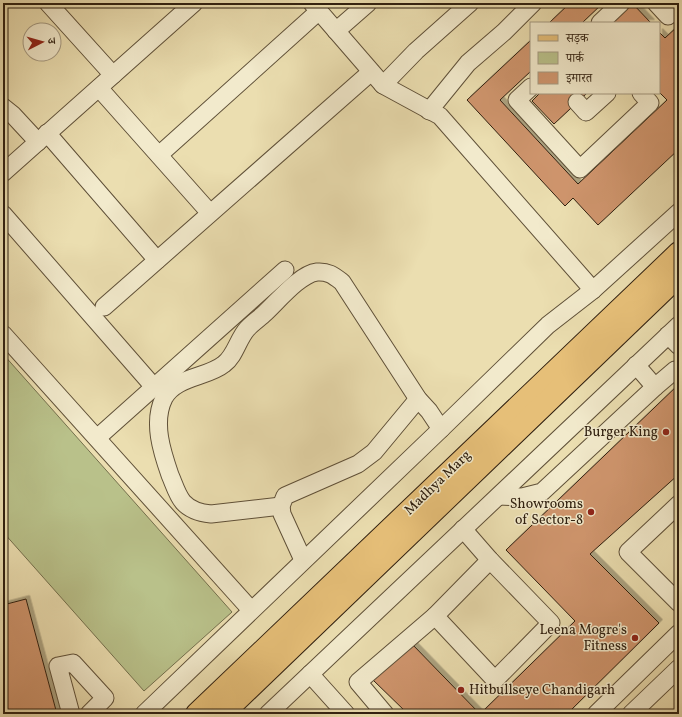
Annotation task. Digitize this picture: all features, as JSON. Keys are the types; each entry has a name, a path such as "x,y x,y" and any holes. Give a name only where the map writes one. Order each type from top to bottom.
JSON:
{"main road":[{"name":"Madhya Marg","path":"197,714 679,253"},
{"name":"Madhya Marg","path":"222,714 679,275"}],"street":[{"path":"48,3 113,75"},
{"path":"3,173 194,3"},
{"path":"336,31 368,3"},
{"path":"383,85 422,46 470,3"},
{"path":"429,111 468,63 504,32 534,3"},
{"path":"601,22 621,3"},
{"path":"656,3 668,16 679,5"},
{"path":"158,155 316,7 383,85 440,116 593,290"},
{"path":"104,307 371,72"},
{"path":"99,88 210,213"},
{"path":"530,88 517,100 580,169 650,103 643,94"},
{"path":"577,102 586,112 606,94"},
{"path":"3,107 42,138 157,260"},
{"path":"3,214 154,387"},
{"path":"144,714 548,325 593,290 675,219"},
{"path":"97,438 285,270"},
{"path":"281,506 211,514 201,513 184,502 175,487 163,454 159,424 160,411 164,397 173,388 183,382 225,364 231,358 236,346 247,329 304,277 317,272 332,274 342,282 418,399 441,429"},
{"path":"3,334 251,610"},
{"path":"268,714 636,365 675,335"},
{"path":"636,365 655,387"},
{"path":"498,496 522,497 542,492 675,370"},
{"path":"303,560 282,514 281,506 285,496 358,464 374,452 418,399"},
{"path":"679,504 628,552 679,603"},
{"path":"435,616 495,680 551,623 490,560 464,529"},
{"path":"385,714 358,682 435,616 490,560"},
{"path":"596,714 679,633"},
{"path":"71,714 58,666 73,663 106,698 89,714"},
{"path":"631,714 679,668"},
{"path":"310,674 346,714"}],"green space":[{"path":"3,354 232,612 144,691 3,532"}],"building":[{"path":"570,3 603,3 583,22 550,22"},
{"path":"629,3 632,3 650,22 609,22"},
{"path":"679,25 679,149 598,225 573,198 565,206 467,100 530,41 530,72 500,100 578,184 667,100 660,93 660,33 665,38"},
{"path":"539,94 586,94 554,124 532,101"},
{"name":"Showrooms of Sector-8","path":"679,384 679,474 590,554 659,623 567,714 480,714 575,621 506,550"},
{"path":"26,599 57,714 3,714 3,605"},
{"path":"411,643 480,714 408,714 372,679"}],"place":[{"name":"Burger King","path":"666,432"},
{"name":"Showrooms of Sector-8","path":"591,512"},
{"name":"Leena Mogre's Fitness","path":"635,638"},
{"name":"Hitbullseye Chandigarh","path":"461,690"}]}
